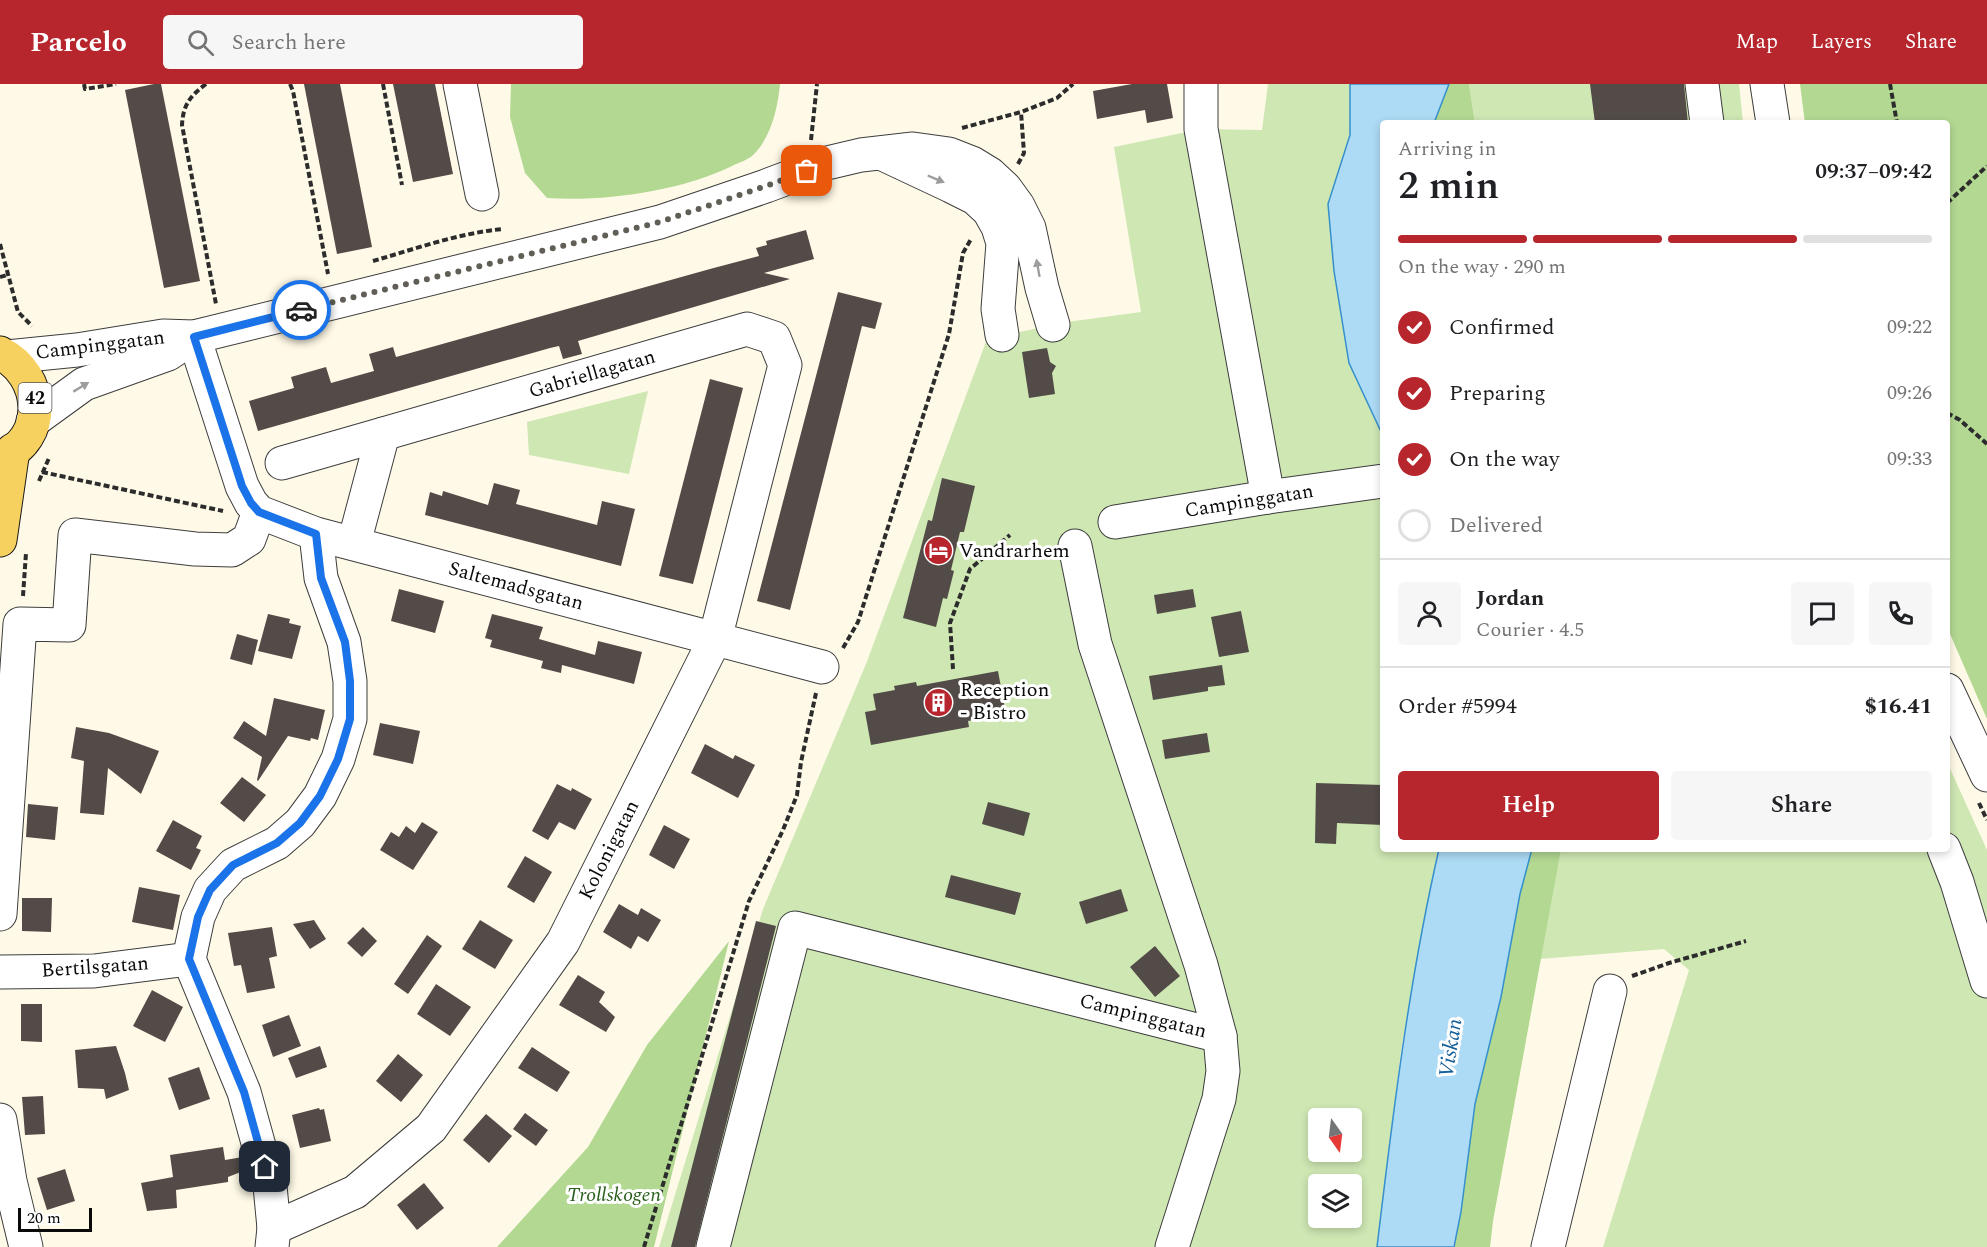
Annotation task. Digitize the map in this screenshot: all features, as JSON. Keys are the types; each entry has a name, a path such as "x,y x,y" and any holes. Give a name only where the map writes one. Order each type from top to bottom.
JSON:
{"main road":[{"name":"42","path":"0,540 6,454 26,437 33,420 35,402 32,386 25,372 3,355"}],"street":[{"path":"460,84 482,194"},
{"path":"1201,84 1201,129 1268,497"},
{"path":"1702,84 1707,120"},
{"path":"1767,84 1773,120"},
{"name":"Campinggatan","path":"3,355 77,350 164,336 194,337 660,222 766,186 827,162 861,155 913,150 949,154 972,163 990,174 997,200 998,227 1002,243 998,309 1002,335"},
{"name":"Campinggatan","path":"997,200 1018,206 1029,228 1053,325"},
{"name":"Gabriellagatan","path":"282,463 747,329 774,338 785,365"},
{"path":"0,914 20,624 69,626 75,535 195,549 232,549 249,539 259,512 242,486 194,337"},
{"name":"Campinggatan","path":"33,420 84,384 168,354 194,337"},
{"name":"Kolonigatan","path":"273,1238 355,1192 432,1128 562,942 715,639 785,365"},
{"path":"354,543 383,434"},
{"name":"Campinggatan","path":"1115,522 1378,482"},
{"name":"Saltemadsgatan","path":"259,512 316,534 822,667"},
{"path":"273,1238 270,1185 244,1092 189,959 198,917 210,890 233,865 277,843 300,823 320,796 338,759 350,719 350,681 345,642 321,578 316,534"},
{"name":"Campinggatan","path":"713,1247 795,928 1220,1036 1202,965 1095,644 1075,546"},
{"path":"1950,696 1987,775"},
{"path":"1945,852 1957,882 1987,981"},
{"name":"Bertilsgatan","path":"0,972 94,971 189,959"},
{"path":"1548,1247 1610,991"},
{"path":"1172,1247 1219,1099 1223,1071 1220,1036"},
{"path":"0,1120 10,1181 26,1247"}],"path":[{"path":"84,84 85,89 116,84"},
{"path":"290,84 328,274"},
{"path":"383,84 402,185"},
{"path":"1890,84 1897,120"},
{"path":"203,85 188,100 183,111 182,125 216,304"},
{"path":"644,1247 749,901 783,830 796,795 822,667 845,646 858,622 949,334 963,253 1024,153 1021,112"},
{"path":"1950,200 1987,166"},
{"path":"0,277 7,275"},
{"path":"1950,415 1960,420 1987,444"},
{"path":"42,472 215,511 259,512"},
{"path":"952,669 950,623 970,569 1010,535"},
{"path":"1610,991 1630,977 1669,963 1746,941"}],"green space":[{"path":"511,84 780,84 769,132 759,149 748,159 712,175 666,188 617,196 569,199 547,198 525,173 510,117"},
{"path":"1268,84 1350,84 1350,135 1328,203 1380,192 1380,852 1950,852 1950,769 1987,850 1987,1247 1603,1247 1689,970 1664,949 1415,969 1401,1051 1377,1247 659,1247 763,909 866,664 987,339 1067,322 1141,312 1114,147 1201,129 1262,130"},
{"path":"1449,84 1469,84 1475,120 1435,120"},
{"path":"1469,84 1739,84 1743,120 1475,120"},
{"path":"1800,84 1987,84 1987,719 1950,634 1950,120 1805,120"},
{"path":"648,391 629,474 529,455 527,422"},
{"path":"1531,852 1560,852 1490,1247 1454,1247 1461,1212 1475,1104 1501,997 1520,894"},
{"name":"Trollskogen","path":"729,941 654,1247 497,1247 588,1147 647,1045"}],"water":[{"path":"1350,84 1449,84 1435,120 1380,120 1380,430 1349,363 1334,271 1328,204 1350,135"},
{"name":"Viskan","path":"1438,852 1531,852 1520,894 1501,997 1475,1104 1461,1212 1454,1247 1377,1247 1410,997"}],"building":[{"path":"161,84 200,281 164,288 125,90"},
{"path":"304,84 340,84 372,247 337,254"},
{"path":"393,84 435,84 453,174 413,182"},
{"path":"1132,84 1167,84 1173,118 1147,123 1145,110 1097,119 1093,91"},
{"path":"1590,84 1684,84 1688,120 1595,120"},
{"path":"806,230 814,259 764,273 790,279 578,341 582,354 563,359 559,346 550,348 258,431 249,401 294,388 291,377 326,367 331,383 374,371 369,354 393,347 396,357 759,256 756,248 767,245 766,241"},
{"path":"838,292 882,303 875,329 862,326 790,610 757,601"},
{"path":"1047,348 1050,362 1056,366 1052,373 1055,394 1029,398 1022,352"},
{"path":"710,379 743,388 693,584 659,576"},
{"name":"Vandrarhem","path":"942,478 975,486 964,532 960,532 947,599 943,598 936,627 903,618 928,520 932,521"},
{"path":"494,483 520,490 516,504 597,525 602,501 635,509 621,566 425,515 430,492 442,496 443,491 488,505"},
{"path":"399,589 444,601 435,633 391,621"},
{"path":"1193,589 1196,607 1157,614 1154,595"},
{"path":"1241,611 1249,652 1219,657 1211,617"},
{"path":"268,614 290,619 289,623 301,626 292,659 258,651"},
{"path":"492,614 543,627 539,639 595,655 598,641 642,652 634,684 562,665 561,673 541,668 543,661 490,647 492,640 485,638"},
{"path":"237,634 258,640 252,665 230,659"},
{"path":"1222,665 1225,685 1208,687 1208,691 1153,700 1149,676"},
{"name":"Reception - Bistro","path":"998,671 1006,714 968,721 969,727 871,745 865,712 876,710 873,694 895,690 894,686 916,682 917,686"},
{"path":"274,698 325,710 318,740 311,738 310,741 288,736 258,781 262,757 233,738 244,721 266,736"},
{"path":"380,723 420,731 413,764 373,755"},
{"path":"76,727 109,733 159,751 141,794 108,768 104,815 80,813 84,761 71,758"},
{"path":"1207,733 1210,752 1165,759 1162,740"},
{"path":"705,744 733,759 735,755 755,765 738,798 691,773"},
{"path":"242,777 266,795 244,822 220,803"},
{"path":"1316,783 1380,785 1380,825 1337,823 1336,844 1315,843"},
{"path":"557,784 571,791 572,788 592,799 575,830 559,822 548,840 532,831"},
{"path":"988,802 1030,813 1024,836 982,824"},
{"path":"28,804 58,807 55,840 26,837"},
{"path":"173,820 202,836 196,848 201,850 191,870 156,851"},
{"path":"422,822 438,832 413,870 380,850 391,832 399,837 406,826 415,833"},
{"path":"664,825 690,839 674,869 649,855"},
{"path":"525,856 552,872 534,903 507,887"},
{"path":"951,875 1021,893 1015,915 945,897"},
{"path":"139,887 180,895 173,930 132,922"},
{"path":"1121,889 1128,911 1086,924 1079,902"},
{"path":"22,898 52,898 51,932 22,931"},
{"path":"619,904 638,915 641,908 661,920 648,942 638,936 631,949 603,932"},
{"path":"314,920 326,939 310,949 293,924"},
{"path":"480,920 513,940 495,969 462,949"},
{"path":"756,921 776,926 695,1247 671,1247"},
{"path":"272,927 277,956 269,958 275,988 247,993 241,965 234,966 228,933"},
{"path":"363,927 377,941 362,957 347,943"},
{"path":"427,935 442,946 408,994 394,984"},
{"path":"1155,946 1180,976 1155,997 1130,967"},
{"path":"578,975 605,992 599,1002 615,1017 606,1032 559,1005"},
{"path":"436,984 471,1007 450,1036 417,1014"},
{"path":"152,990 183,1007 165,1042 133,1026"},
{"path":"21,1004 42,1004 42,1042 21,1041"},
{"path":"289,1015 301,1046 273,1057 262,1025"},
{"path":"116,1046 129,1090 106,1099 104,1089 78,1088 75,1050"},
{"path":"320,1046 327,1067 296,1078 288,1058"},
{"path":"532,1047 570,1072 557,1092 518,1068"},
{"path":"398,1054 423,1075 401,1102 376,1081"},
{"path":"199,1067 210,1099 179,1110 168,1078"},
{"path":"43,1096 45,1134 25,1135 22,1097"},
{"path":"319,1108 324,1109 331,1141 300,1148 292,1115"},
{"path":"525,1113 548,1130 536,1146 513,1129"},
{"path":"486,1114 512,1136 489,1163 463,1140"},
{"path":"223,1147 225,1160 243,1157 246,1170 228,1177 228,1182 176,1190 177,1208 147,1211 141,1183 173,1177 170,1155"},
{"path":"65,1169 75,1201 47,1210 37,1178"},
{"path":"424,1183 444,1208 417,1230 397,1205"}],"way so far":[{"path":"301,310 660,222 807,171"}],"place":[{"name":"Vandrarhem","path":"938,551"},
{"name":"Reception - Bistro","path":"939,702"}],"route":[{"path":"265,1167 244,1092 189,959 198,917 210,890 233,865 277,843 300,823 320,796 338,759 350,719 350,681 345,642 321,578 316,534 259,512 251,503 242,486 194,337 301,310"}]}
